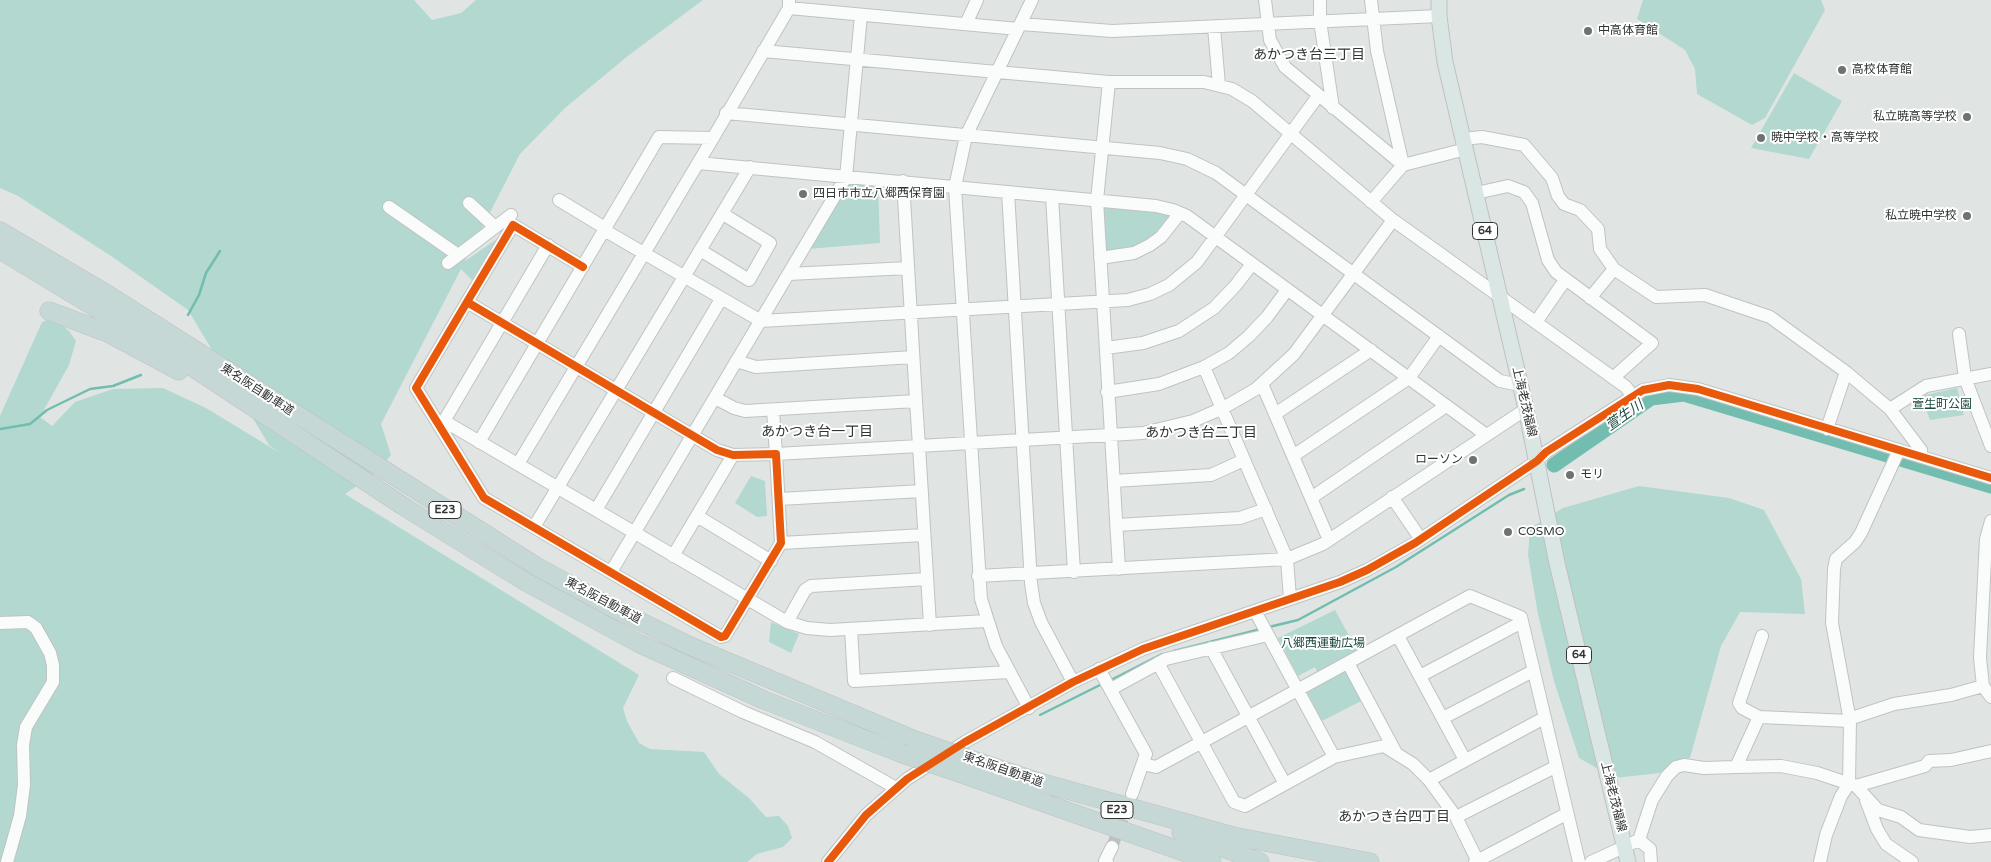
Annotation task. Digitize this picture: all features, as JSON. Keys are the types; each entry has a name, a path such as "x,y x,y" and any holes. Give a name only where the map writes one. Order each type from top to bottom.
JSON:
{"highway":[{"path":"0,227 56,263"},
{"name":"東名阪自動車道","path":"0,231 56,263 536,566 611,607 688,644 760,677 915,740 968,767"},
{"name":"東名阪自動車道","path":"0,250 154,343 289,432 517,576 630,638 764,700 900,753 968,767 1260,862"},
{"path":"49,311 88,324 115,336 289,432"},
{"path":"1035,790 1183,862"},
{"path":"1035,790 1233,836 1370,862"},
{"name":"東名阪自動車道","path":"1035,790 1212,862"}],"main road":[{"name":"上海老茂福線","path":"1439,0 1439,16 1445,62 1526,408 1556,563 1626,855"}],"street":[{"path":"966,24 977,0"},
{"path":"1029,708 1009,672 986,621 978,576 955,187 966,136 1032,0"},
{"path":"1265,0 1267,25 1272,46 1280,62 1318,96 1403,165"},
{"path":"1320,0 1320,22 1334,108"},
{"path":"1372,0 1372,19 1386,93 1403,165"},
{"path":"518,464 645,254 789,4 861,14 966,24 1112,31 1439,16"},
{"path":"611,572 846,177 861,14"},
{"path":"1214,27 1219,84"},
{"path":"763,51 1109,82 1204,82 1219,84 1252,101 1393,220 1626,387 1633,397"},
{"path":"1109,82 1097,200 1119,569"},
{"path":"559,200 645,254 721,299 761,320 1102,303 1145,296 1169,285 1197,262 1318,96"},
{"path":"726,114 1169,154 1187,159 1216,173 1500,381 1520,385"},
{"path":"479,442 660,137 713,138"},
{"path":"1371,202 1403,165 1482,137 1524,145 1552,178 1558,196 1564,204 1577,208 1598,230 1600,250 1614,269 1656,297 1705,295 1761,313 1778,322 1816,353 1846,372 1890,409 1922,450 1922,457"},
{"path":"698,163 1156,206 1180,213 1216,237 1485,434"},
{"path":"534,527 750,167"},
{"path":"903,182 930,625"},
{"path":"1476,193 1508,186 1524,192 1534,210 1548,260 1556,272 1652,343 1613,378"},
{"path":"1008,192 1030,574 1038,615 1073,682"},
{"path":"1052,196 1074,572"},
{"path":"469,203 505,238"},
{"path":"389,207 453,259 511,214"},
{"path":"1100,258 1134,254 1150,245 1161,237 1180,213"},
{"path":"700,250 749,280 770,243 722,214"},
{"path":"467,302 717,450 733,455 1143,434 1178,426 1222,408 1262,384 1294,354 1324,316 1393,220"},
{"path":"582,267 514,224 416,388 442,423 484,498 721,637 725,636 781,543 773,410"},
{"path":"442,423 548,246"},
{"path":"1106,348 1143,343 1179,331 1214,308 1236,285 1252,264"},
{"path":"789,274 908,268"},
{"path":"1590,298 1614,269"},
{"path":"1536,322 1565,280"},
{"path":"1107,392 1130,390 1159,384 1204,367 1229,353 1250,336 1268,317 1288,290"},
{"path":"596,510 721,299"},
{"path":"1959,334 1965,378 1991,446"},
{"path":"1293,456 1409,378 1439,336"},
{"path":"1275,414 1371,350"},
{"path":"736,361 756,367 913,357"},
{"path":"1204,367 1287,559 1290,599"},
{"path":"1827,429 1846,372"},
{"path":"1890,409 1926,386 1991,374"},
{"path":"1262,384 1329,540"},
{"path":"1106,680 1143,650 1367,570 1420,538 1537,461 1546,452 1650,388 1669,385 1686,386 1827,429 1897,456 1922,457 1991,478"},
{"path":"715,398 739,410 773,410 916,401"},
{"path":"1311,498 1446,406"},
{"path":"978,576 1287,559 1329,540 1526,408"},
{"path":"442,423 518,464 787,622 820,630 986,621"},
{"path":"673,556 733,455"},
{"path":"1897,456 1861,533 1836,559 1832,622 1850,720 1852,785 1867,802 1876,830 1886,844 1912,862"},
{"path":"1114,481 1211,474 1244,460"},
{"path":"779,499 922,491"},
{"path":"1392,498 1420,538"},
{"path":"1116,525 1240,518 1266,509"},
{"path":"697,516 770,561"},
{"path":"1991,521 1986,539 1987,604 1980,658 1983,686 1991,697"},
{"path":"781,543 924,535"},
{"path":"787,622 805,590 811,586 927,579"},
{"path":"1143,764 1156,768 1470,596 1521,616 1566,814 1579,862"},
{"path":"1255,611 1334,757"},
{"path":"0,623 28,622 36,628 50,653 53,665 53,682 26,726 23,745 24,785 20,816 7,862"},
{"path":"1420,676 1522,622"},
{"path":"851,629 854,681 1009,672"},
{"path":"828,862 860,822 896,788 926,766 1073,682 1106,680 1166,659 1211,648 1265,630"},
{"path":"1398,636 1465,760"},
{"path":"1762,636 1739,703 1743,709 1759,717 1850,720 1894,704 1950,695 1983,686"},
{"path":"1211,648 1285,784"},
{"path":"1158,663 1234,802 1245,806 1334,757 1384,746 1395,751 1429,780 1456,817 1477,862 1566,814"},
{"path":"1348,663 1395,751"},
{"path":"1442,718 1533,670"},
{"path":"673,678 744,712 815,742 896,788"},
{"path":"1106,680 1146,754 1132,794"},
{"path":"1736,767 1759,717"},
{"path":"1429,780 1544,718"},
{"path":"1820,862 1826,835 1841,796 1852,785 1925,766 1929,761 1951,760 1991,751"},
{"path":"1591,862 1626,855 1639,840 1652,800 1667,776 1676,767 1684,765 1704,768 1781,766 1818,773 1852,785 1878,810 1901,817 1919,830 1970,837 1991,834"},
{"path":"1456,817 1555,767"},
{"path":"1639,840 1649,847 1651,862"},
{"path":"1107,862 1105,861 1112,847"}],"green space":[{"path":"0,0 414,0 432,20 461,13 476,0 703,0 629,55 565,108 520,154 465,261 497,239 472,280 461,269 381,424 391,455 377,472 345,494 639,675 623,708 627,721 639,743 650,749 704,752 719,774 749,798 766,817 779,816 788,826 792,838 783,847 757,854 747,862 0,862 0,416 42,322 53,318 69,331 76,341 69,365 40,417 52,426 75,402 113,389 163,388 206,408 280,453 269,445 188,310 111,256 18,196 0,188"},
{"path":"1643,0 1821,0 1825,10 1765,118 1752,125 1697,94 1695,69 1685,50 1637,19"},
{"path":"1794,73 1842,101 1809,159 1751,148"},
{"path":"847,183 878,183 880,243 808,249"},
{"path":"1104,206 1170,214 1172,219 1155,238 1137,249 1104,252 1102,209"},
{"name":"萱生町公園","path":"1957,388 1964,415 1930,420 1921,396"},
{"path":"751,476 765,481 767,516 757,517 735,503"},
{"path":"1639,486 1729,498 1764,510 1801,579 1805,614 1740,612 1721,646 1690,758 1679,759 1660,773 1614,778 1579,758 1554,681 1538,614 1528,555 1530,528 1563,508"},
{"name":"八郷西運動広場","path":"1335,610 1358,652 1318,674 1315,667 1298,676 1278,638"},
{"path":"771,622 799,634 791,653 769,642"},
{"path":"1344,672 1349,674 1363,700 1322,721 1307,692"}],"waterway":[{"path":"188,315 199,295 206,273 220,251"},
{"path":"0,429 30,424 47,410 90,389 113,386 141,375"},
{"name":"萱生川","path":"1554,465 1651,398 1684,394 1991,486"},
{"path":"1269,627 1298,620 1396,567 1509,495 1524,489"},
{"path":"1174,651 1261,629"},
{"path":"1109,681 1162,654"},
{"path":"1040,715 1102,684"}],"tunnel":[{"path":"1112,847 1130,799"}],"cycle path":[{"path":"467,302 717,450 733,455 776,454 781,543 725,636 721,637 484,498 416,388 467,302 513,225 583,267"},
{"path":"828,862 866,815 907,779 965,742 1073,682 1143,649 1340,582 1367,570 1415,543 1537,461 1546,452 1643,390 1669,385 1698,389 1991,478"}],"place":[{"name":"中高体育館","path":"1588,31"},
{"name":"高校体育館","path":"1842,70"},
{"name":"私立暁高等学校","path":"1967,117"},
{"name":"暁中学校・高等学校","path":"1761,138"},
{"name":"四日市市立八郷西保育園","path":"803,194"},
{"name":"私立暁中学校","path":"1967,216"},
{"name":"ローソン","path":"1473,460"},
{"name":"モリ","path":"1570,475"},
{"name":"COSMO","path":"1508,532"}],"district":[{"name":"あかつき台三丁目","path":"1309,55"},
{"name":"あかつき台一丁目","path":"817,432"},
{"name":"あかつき台二丁目","path":"1201,433"},
{"name":"あかつき台四丁目","path":"1394,817"}]}
